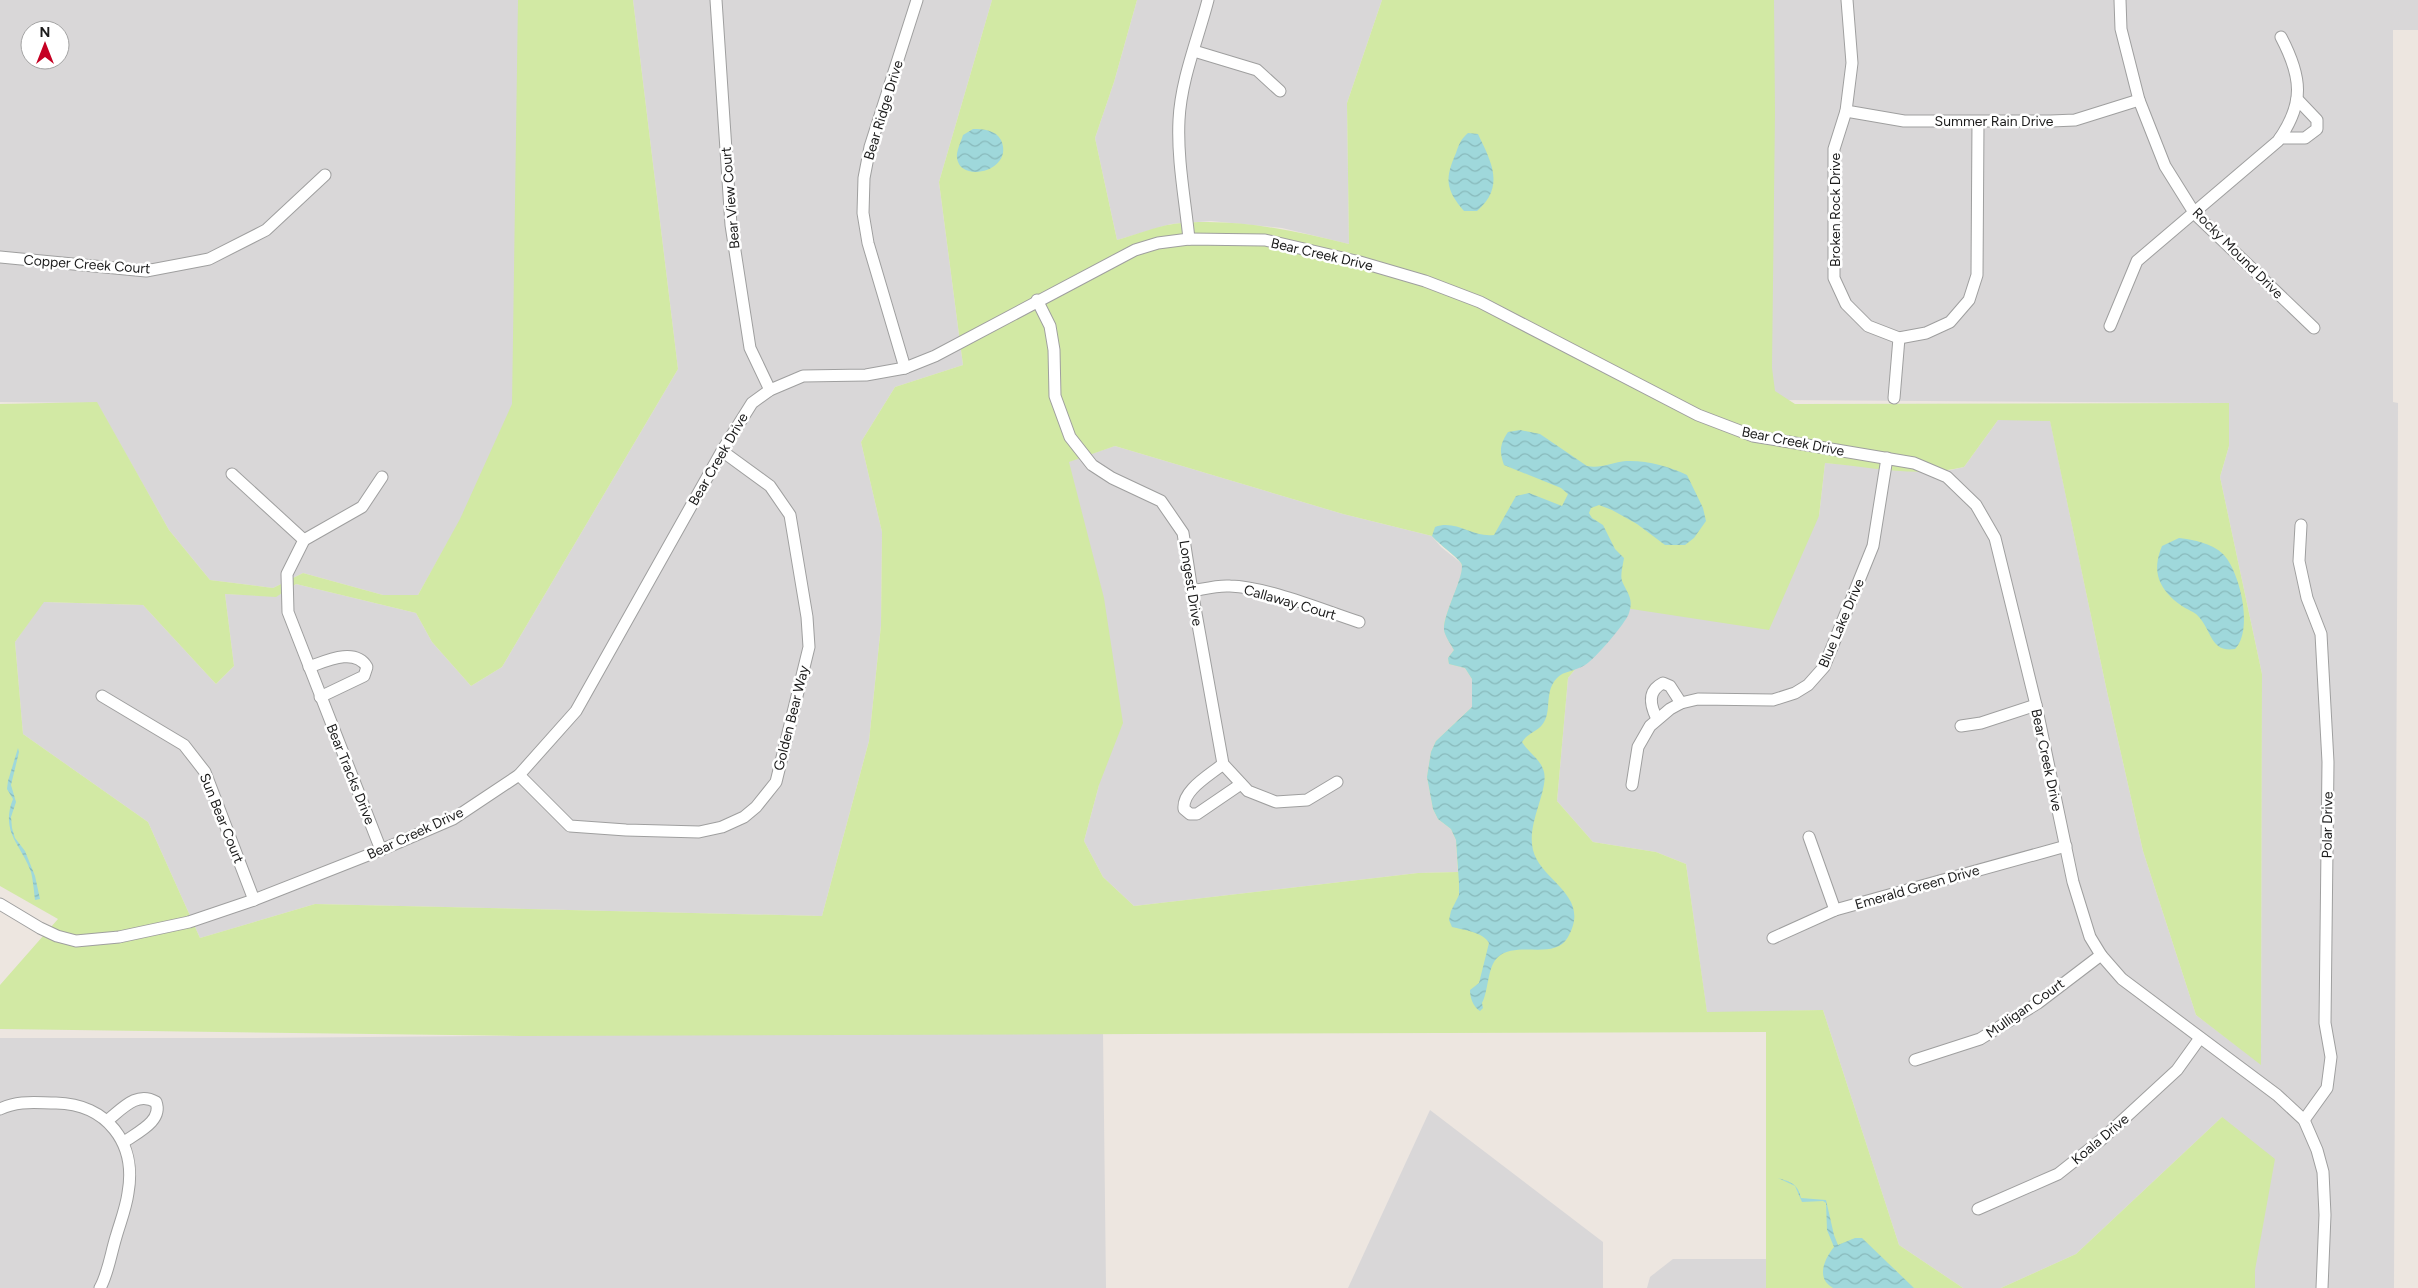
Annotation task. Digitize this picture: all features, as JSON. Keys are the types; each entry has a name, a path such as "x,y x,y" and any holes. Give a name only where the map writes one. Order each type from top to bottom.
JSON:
{"street":[{"name":"Bear View Court","path":"716,0 731,225 750,348 770,390"},
{"name":"Bear Ridge Drive","path":"905,368 868,243 863,213 863,187 870,147 917,0"},
{"path":"1189,238 1179,147 1179,118 1184,88 1208,0"},
{"name":"Broken Rock Drive","path":"1847,0 1852,63 1846,111 1834,148 1834,278 1846,304 1868,326 1899,338"},
{"name":"Rocky Mound Drive","path":"2120,0 2121,29 2139,100 2165,166 2194,214 2314,328"},
{"path":"2110,326 2137,261 2194,214 2280,138 2292,120 2297,99 2293,60 2281,37"},
{"path":"1194,51 1257,70 1280,91"},
{"path":"2280,138 2305,138 2317,129 2317,120 2297,99"},
{"name":"Summer Rain Drive","path":"1846,111 1904,121 2075,120 2139,100"},
{"path":"1894,398 1899,338 1926,333 1950,322 1969,300 1978,275 1978,122"},
{"name":"Copper Creek Court","path":"0,257 146,271 209,259 266,230 325,175"},
{"name":"Bear Creek Drive","path":"0,904 40,928 76,941 119,937 188,922 254,900 381,850 453,818 519,775 576,711 722,451 752,403 770,390 803,376 866,374 905,368 936,356 1037,300 1135,250 1158,243 1189,238 1266,240 1360,262 1425,281 1480,302 1698,415 1753,436 1914,463 1948,477 1976,505 1995,538 2036,705 2066,846 2090,938 2101,955 2122,979 2277,1095 2304,1120 2317,1150 2323,1172 2325,1215 2322,1288"},
{"name":"Longest Drive","path":"1037,300 1050,326 1054,350 1055,396 1070,437 1092,465 1112,478 1161,501 1183,533 1223,764"},
{"name":"Golden Bear Way","path":"519,775 570,826 699,832 722,827 744,818 756,807 776,782 809,647 807,617 790,515 770,486 722,451"},
{"name":"Blue Lake Drive","path":"1632,785 1638,747 1650,726 1680,703 1698,699 1773,700 1796,693 1808,685 1824,667 1873,546 1887,458"},
{"path":"232,474 304,540 362,507 382,477"},
{"name":"Polar Drive","path":"2301,525 2299,561 2308,598 2321,634 2328,762 2324,1023 2331,1057 2327,1088 2304,1120"},
{"name":"Bear Tracks Drive","path":"304,540 287,574 288,612 381,850"},
{"name":"Callaway Court","path":"1192,591 1227,585 1241,587 1299,602 1359,622"},
{"path":"309,667 327,661 354,656 363,660 367,667 364,676 320,697"},
{"path":"1657,719 1652,708 1651,694 1656,687 1663,683 1670,686 1680,703"},
{"name":"Sun Bear Court","path":"102,696 184,745 206,772 254,900"},
{"path":"1961,726 1981,723 2036,705"},
{"path":"1241,784 1197,814 1190,814 1184,810 1184,803 1191,792 1223,764 1248,791 1276,802 1307,800 1337,782"},
{"path":"1809,837 1835,910"},
{"name":"Emerald Green Drive","path":"1772,938 1835,910 2066,846"},
{"name":"Mulligan Court","path":"1915,1060 1980,1039 2038,1002 2101,955"},
{"name":"Koala Drive","path":"1978,1209 2058,1174 2100,1140 2178,1070 2200,1038"},
{"path":"108,1120 138,1097 148,1097 156,1102 159,1110 156,1118 124,1142"},
{"path":"0,1109 13,1103 66,1103 90,1111 108,1120 124,1142 130,1169 128,1193 100,1288"}],"shaded area":[{"path":"0,0 526,0 525,405 418,595 383,595 303,573 273,588 210,580 169,530 97,403 0,402"},
{"path":"633,0 992,0 939,182 963,365 895,387 861,442 882,532 881,625 869,741 822,916 315,904 200,938 148,822 23,734 15,642 43,602 143,605 216,684 234,666 225,594 276,596 296,584 416,613 432,642 471,686 502,667 678,369"},
{"path":"1137,0 1382,0 1347,103 1349,244 1282,228 1211,221 1171,224 1117,240 1095,138 1114,82"},
{"path":"1770,0 2418,0 2418,30 2393,30 2393,402 2398,403 2394,1288 2255,1288 2255,1270 2222,1117 2076,1254 2001,1288 1963,1288 1899,1245 1823,1010 1707,1013 1686,864 1656,852 1593,842 1557,801 1568,678 1625,608 1819,516 1825,463 1938,472 1951,470 1964,467 1998,420 2050,420 2106,687 2143,851 2196,1015 2261,1064 2262,674 2220,477 2229,446 2229,403 1769,400"},
{"path":"1115,446 1343,514 1432,536 1441,547 1461,563 1463,570 1454,650 1449,663 1465,668 1472,679 1472,707 1436,741 1427,777 1433,809 1438,819 1451,829 1456,840 1458,872 1418,873 1134,906 1103,877 1084,841 1099,785 1068,462"},
{"path":"1103,1032 1106,1288 0,1288 0,1038 244,1038"},
{"path":"1430,1110 1603,1242 1603,1288 1348,1288"},
{"path":"1673,1259 1766,1259 1766,1288 1647,1288 1650,1277"}],"green space":[{"path":"518,0 633,0 678,369 502,667 471,686 432,642 416,613 296,584 276,597 225,594 234,666 216,684 143,605 44,602 15,642 23,734 148,822 200,938 315,904 822,916 869,741 881,625 882,532 861,442 895,387 963,365 939,182 992,0 1137,0 1114,82 1095,138 1117,240 1173,224 1218,222 1262,226 1349,244 1347,103 1382,0 1774,0 1775,112 1772,368 1775,391 1795,404 2229,403 2229,446 2220,477 2262,674 2261,1065 2196,1015 2143,851 2050,421 1998,420 1964,467 1929,472 1912,472 1825,463 1819,516 1769,630 1625,608 1568,678 1557,801 1593,842 1656,852 1686,864 1707,1012 1823,1010 1899,1245 1963,1288 1766,1288 1766,1032 520,1036 0,1029 0,985 58,919 0,886 0,404 97,402 169,530 210,580 273,588 303,573 383,595 418,595 460,519 512,404","holes":["1115,446 1343,514 1432,536 1461,563 1461,575 1447,613 1444,629 1454,650 1448,658 1449,664 1465,668 1472,679 1472,707 1436,741 1431,752 1427,777 1433,809 1438,819 1451,829 1456,840 1458,872 1418,873 1134,906 1103,877 1084,841 1099,785 1123,723 1104,598 1069,462"]},
{"path":"2222,1117 2275,1159 2255,1270 2255,1288 2001,1288 2076,1254"}],"water":[{"path":"973,129 985,130 996,134 1001,140 1003,151 1000,160 994,166 976,172 967,171 960,166 957,158 963,135"},
{"path":"1468,133 1478,134 1488,155 1493,174 1491,193 1486,202 1477,211 1464,211 1453,196 1449,183 1452,162 1460,142"},
{"path":"1520,430 1540,434 1587,466 1597,467 1626,461 1641,462 1665,466 1687,475 1703,508 1706,521 1694,538 1685,545 1665,545 1637,524 1612,510 1599,505 1591,508 1589,513 1592,518 1603,525 1615,549 1624,558 1621,579 1631,603 1629,613 1616,633 1589,662 1557,678 1550,690 1545,720 1540,727 1522,742 1541,765 1545,777 1533,828 1533,850 1545,871 1570,899 1574,910 1574,923 1568,937 1562,944 1554,948 1515,950 1506,952 1498,957 1494,961 1490,973 1482,1003 1483,1008 1480,1011 1472,1002 1470,990 1479,983 1489,943 1478,934 1452,927 1449,920 1459,895 1456,840 1451,829 1438,819 1433,809 1427,777 1431,752 1436,741 1472,707 1472,679 1465,668 1449,664 1448,658 1454,650 1444,630 1447,614 1461,575 1461,563 1432,536 1435,527 1443,525 1450,525 1479,534 1494,535 1516,496 1529,493 1562,506 1568,494 1561,488 1504,465 1501,456 1503,440 1508,432"},
{"path":"2179,538 2197,541 2219,550 2235,573 2242,601 2244,629 2241,640 2235,649 2221,648 2216,644 2198,616 2174,600 2159,580 2157,564 2162,546"},
{"path":"18,748 19,752 11,785 16,802 11,817 12,828 15,838 25,851 35,876 40,899 35,900 31,872 10,829 10,810 13,799 7,789"},
{"path":"1795,1186 1801,1198 1826,1200 1838,1245 1855,1238 1862,1238 1914,1288 1833,1288 1828,1284 1824,1279 1823,1268 1834,1247 1827,1230 1826,1203 1823,1201 1802,1202"}]}
